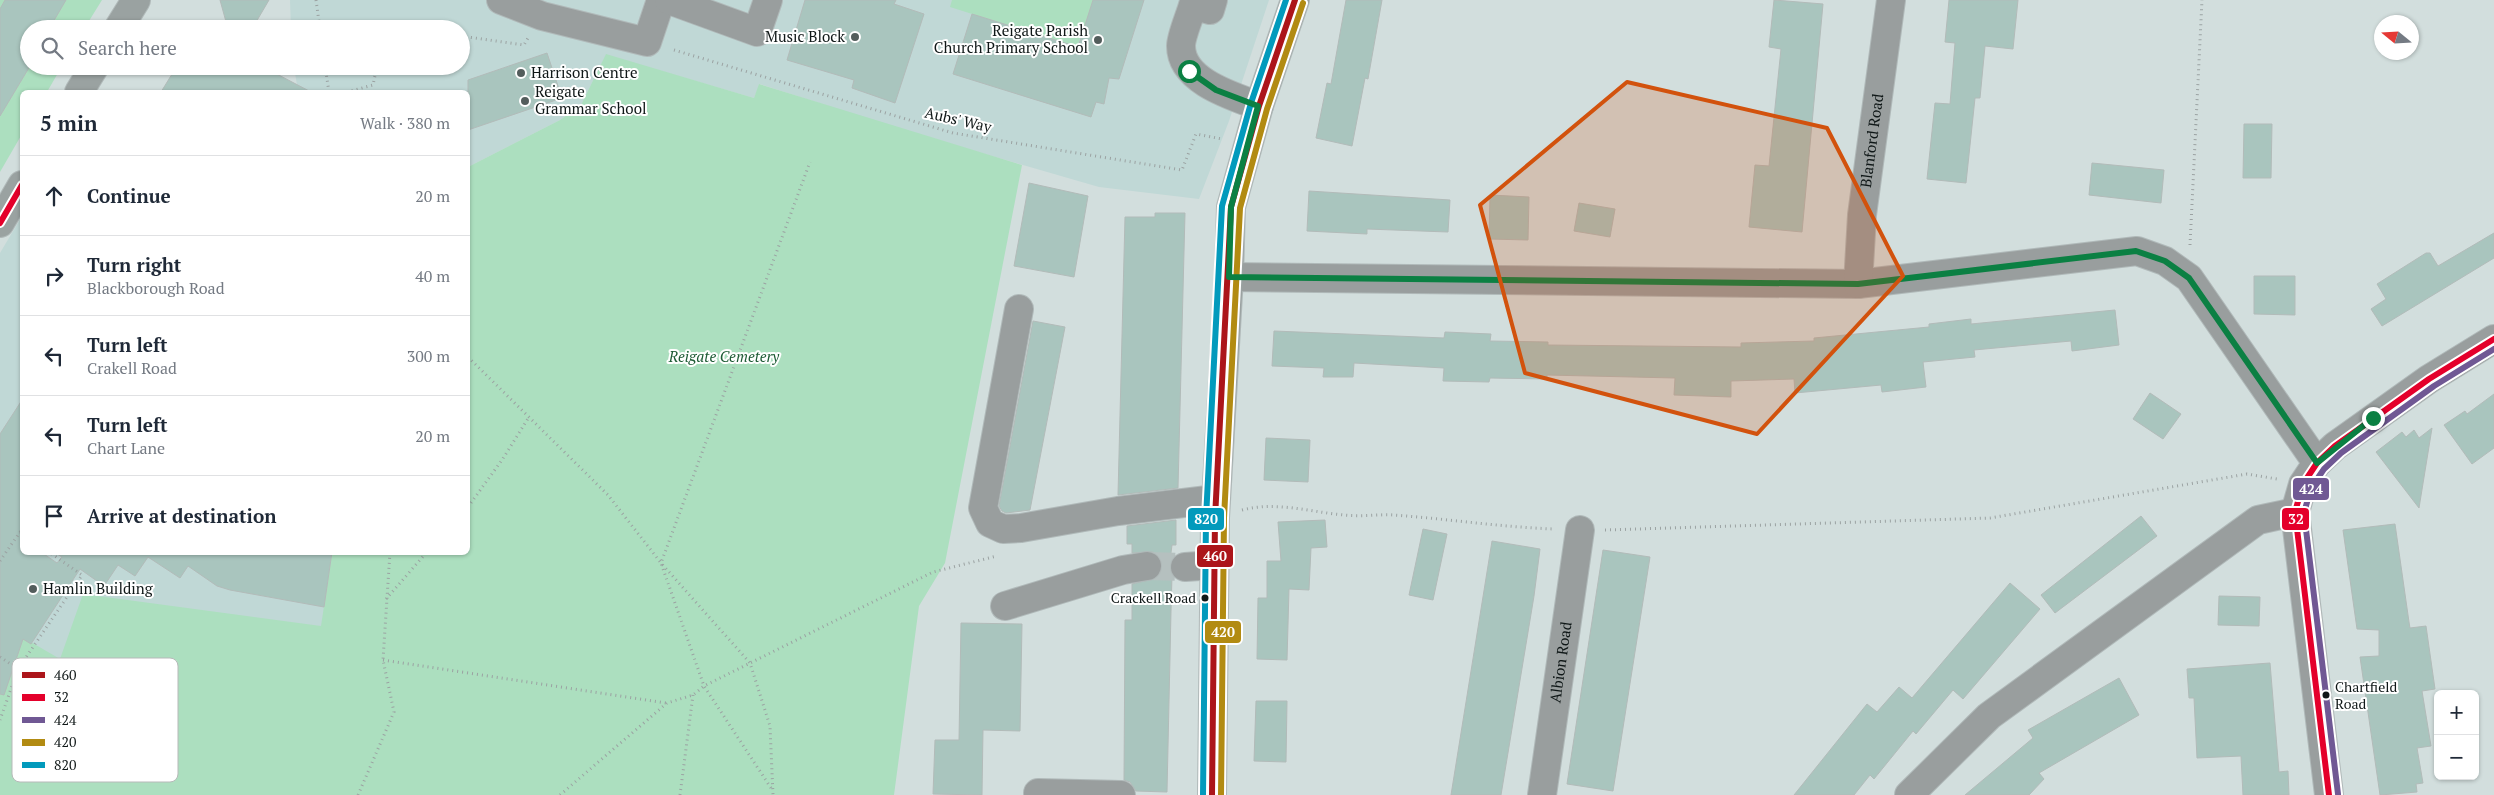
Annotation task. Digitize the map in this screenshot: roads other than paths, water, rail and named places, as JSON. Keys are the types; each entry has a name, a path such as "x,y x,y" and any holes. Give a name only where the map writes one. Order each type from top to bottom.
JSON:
{"main road":[{"path":"124,20 136,0"},
{"path":"1212,795 1215,509 1229,277 1231,207 1258,106 1295,0"},
{"path":"80,90 89,75"},
{"path":"0,223 20,188"}],"street":[{"path":"501,0 542,16 647,42 661,0"},
{"path":"669,0 757,32 768,0"},
{"path":"1213,0 1210,10 1193,5 1181,46 1189,71 1216,90 1258,106"},
{"name":"Blanford Road","path":"1858,284 1862,215 1891,0"},
{"path":"1229,277 1858,284 2136,251 2165,261 2189,278 2310,473"},
{"path":"1019,310 983,508 990,523 1003,529 1021,528 1118,510 1215,509"},
{"path":"2329,795 2295,512 2310,473 2335,446 2381,412 2494,339"},
{"path":"1909,795 1997,710 2258,520 2295,512"},
{"name":"Albion Road","path":"1542,795 1580,530"},
{"path":"1005,606 1123,570 1147,566"},
{"path":"1185,567 1214,566"},
{"path":"1038,793 1120,795"}],"tunnel":[{"path":"1147,566 1185,567"}],"place":[{"name":"Music Block","path":"855,37"},
{"name":"Reigate Parish Church Primary School","path":"1098,40"},
{"name":"Harrison Centre","path":"521,73"},
{"name":"Reigate Grammar School","path":"525,101"},
{"name":"Hamlin Building","path":"33,589"},
{"name":"Crackell Road","path":"1205,598"},
{"name":"Chartfield Road","path":"2326,695"}],"park label":[{"name":"Reigate Cemetery","path":"724,357"}]}
